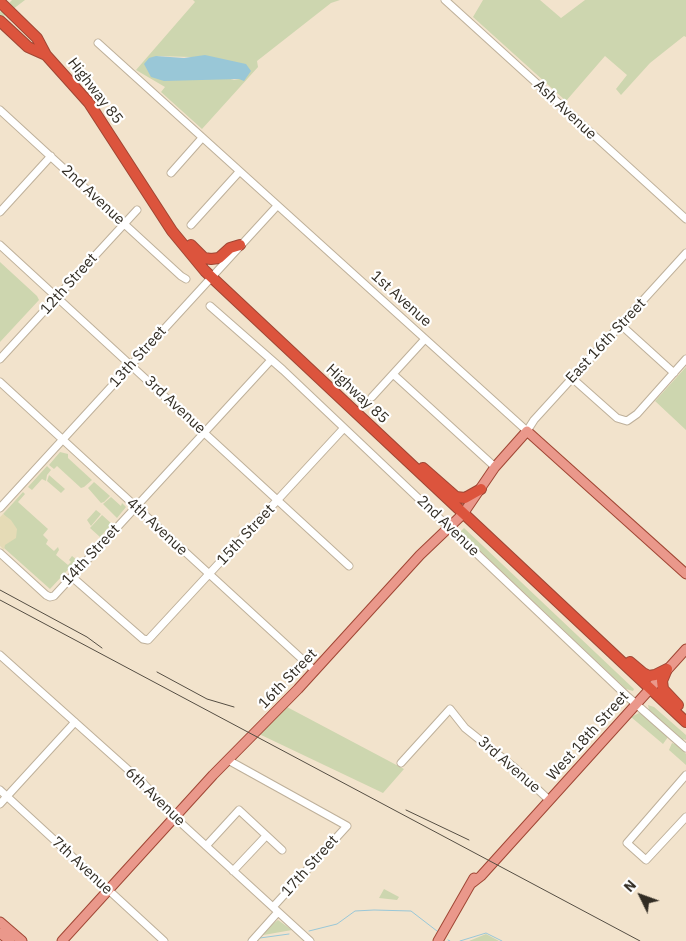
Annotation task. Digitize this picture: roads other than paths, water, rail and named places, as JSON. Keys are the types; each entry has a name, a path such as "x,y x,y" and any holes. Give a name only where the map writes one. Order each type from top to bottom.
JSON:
{"highway":[{"name":"Highway 85","path":"0,2 36,38 46,54 89,103 164,218 211,277 686,722"},
{"name":"Highway 85","path":"1,23 28,47 46,54"},
{"path":"164,218 176,227 198,252 207,259 219,258 230,248 240,245"},
{"path":"403,458 417,462 456,497 465,498 481,489"},
{"path":"592,635 606,639 646,675 655,675 667,669"},
{"path":"667,669 662,681 663,689 686,712"}],"main road":[{"name":"16th Street","path":"62,941 228,760 315,671 414,562 463,514 495,467 527,432"},
{"name":"1st Avenue","path":"527,432 686,574"},
{"name":"West 18th Street","path":"438,941 476,873 549,800 686,649"},
{"path":"0,922 4,936 22,941"}],"street":[{"name":"Ash Avenue","path":"445,0 686,219"},
{"name":"1st Avenue","path":"98,43 527,432"},
{"name":"2nd Avenue","path":"0,110 181,276 186,278"},
{"path":"171,173 202,138"},
{"path":"0,212 51,156"},
{"path":"191,225 239,172"},
{"name":"13th Street","path":"0,508 277,206"},
{"name":"12th Street","path":"0,359 137,210"},
{"name":"3rd Avenue","path":"0,245 349,566"},
{"name":"East 16th Street","path":"527,432 534,420 686,253"},
{"name":"2nd Avenue","path":"210,306 271,360 636,704 686,748"},
{"path":"621,325 674,372"},
{"path":"372,396 425,339"},
{"path":"572,378 617,418 627,421 637,414 686,359"},
{"name":"14th Street","path":"0,553 46,595 54,596 271,360"},
{"path":"393,374 495,467"},
{"name":"4th Avenue","path":"0,382 315,671"},
{"name":"15th Street","path":"72,577 142,639 154,636 344,428"},
{"name":"6th Avenue","path":"0,654 310,941"},
{"name":"3rd Avenue","path":"401,763 450,709 465,728 515,768 549,800"},
{"path":"0,804 74,722"},
{"name":"17th Street","path":"228,760 347,826 276,909 252,941"},
{"path":"686,775 627,843 646,860 686,817"},
{"name":"7th Avenue","path":"0,790 164,941"},
{"path":"206,846 239,810 282,850"},
{"path":"233,871 266,836"}],"water":[{"path":"205,55 246,64 251,71 244,81 239,79 164,81 151,77 144,64 149,58 156,56 184,58"}],"waterway":[{"path":"309,931 337,924 355,911 374,910 411,911 437,931"},
{"path":"460,941 486,933 502,941"},
{"path":"260,938 289,934"}],"railway":[{"path":"0,590 87,637 102,648"},
{"path":"0,600 640,941"},
{"path":"157,672 207,699 234,707"},
{"path":"406,810 469,840"}]}
